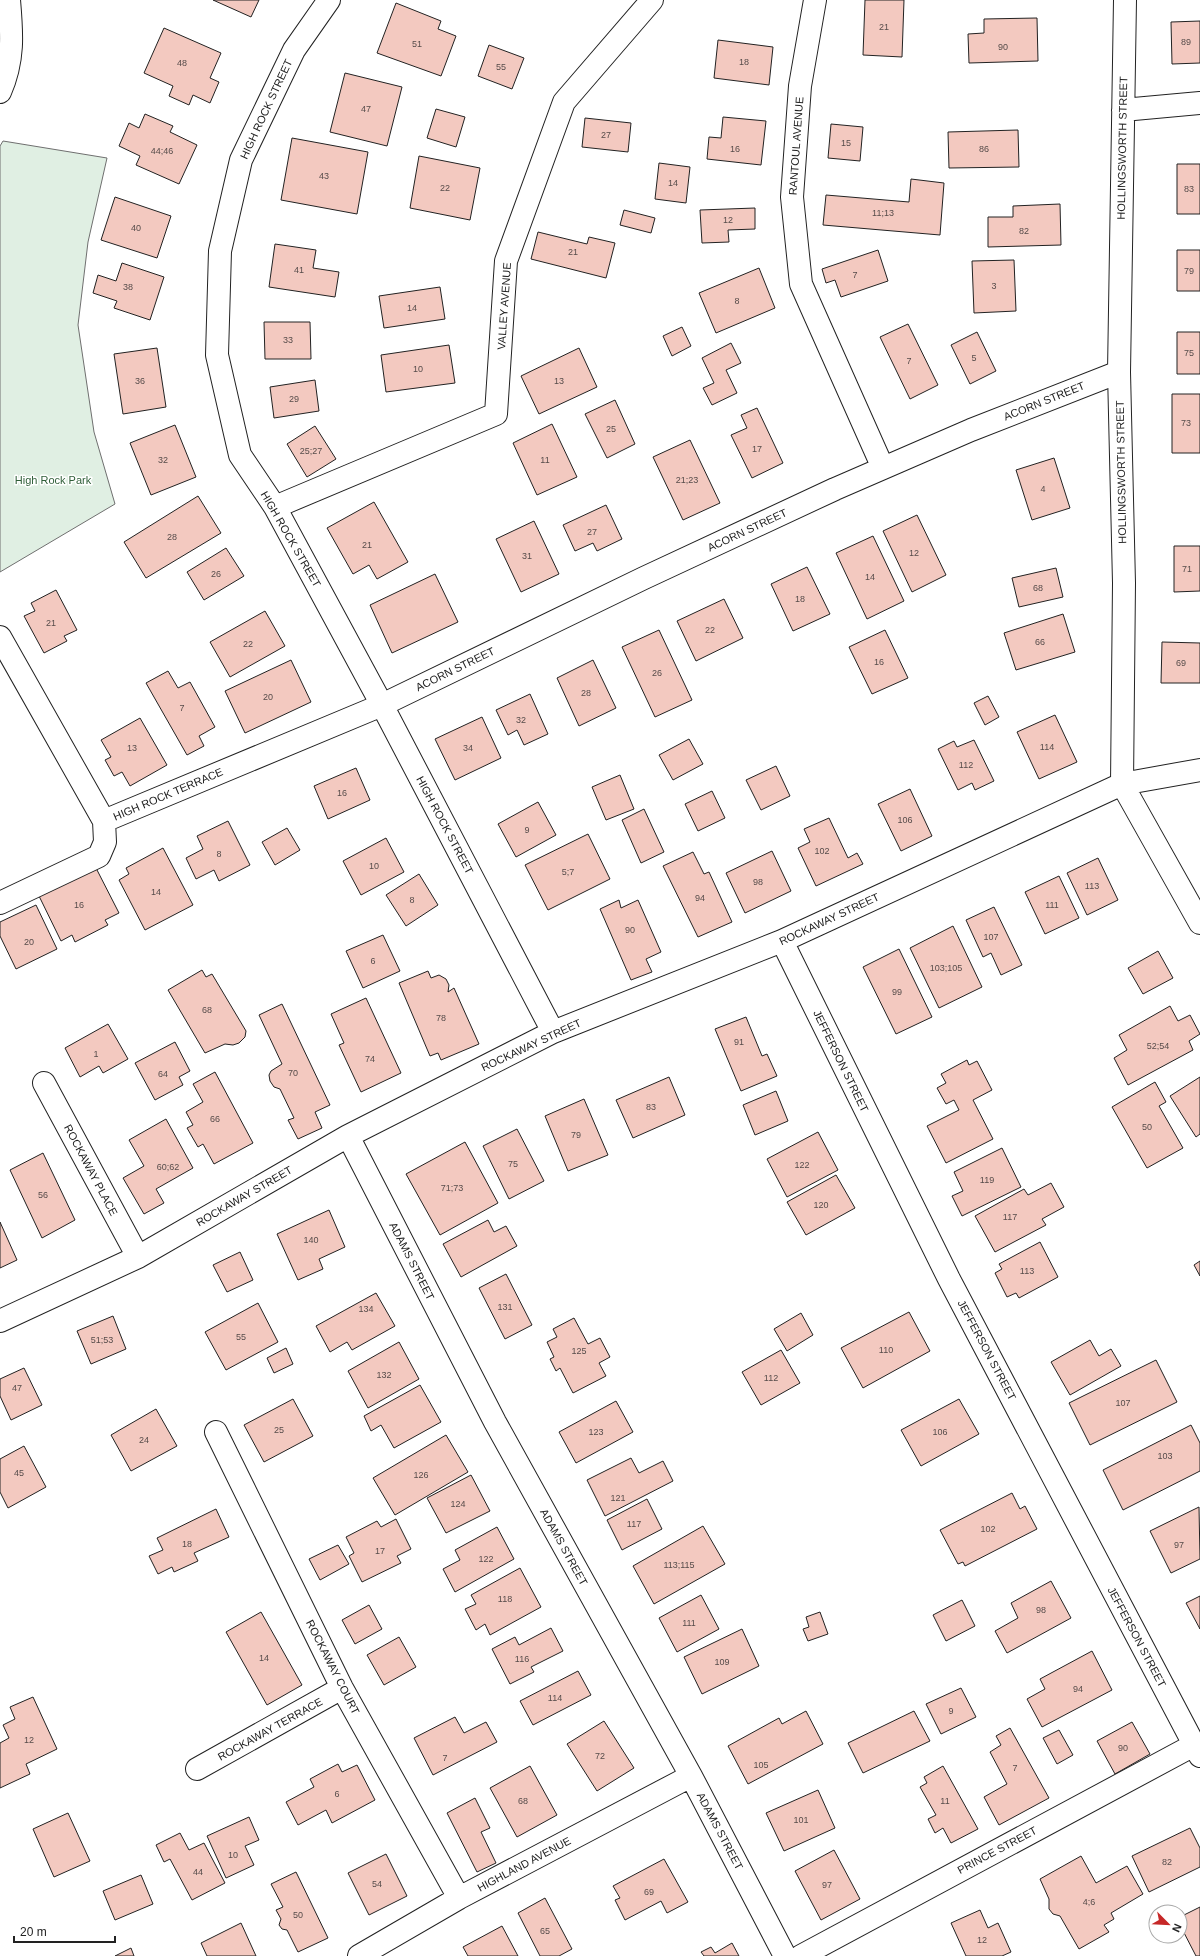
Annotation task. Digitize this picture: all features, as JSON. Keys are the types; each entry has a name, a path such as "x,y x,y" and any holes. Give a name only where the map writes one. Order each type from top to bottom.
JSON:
{"street":[{"path":"0,92 8,73 12,36 9,0"},
{"name":"HIGH ROCK STREET","path":"329,0 294,50 241,160 220,252 217,355 240,455 275,507 382,704 553,1032"},
{"name":"VALLEY AVENUE","path":"275,507 496,414 506,261 564,102 652,0"},
{"name":"RANTOUL AVENUE","path":"815,0 800,86 792,197 802,284 883,468"},
{"name":"HOLLINGSWORTH STREET","path":"1125,0 1122,110 1119,372 1124,583 1122,784 1200,923"},
{"path":"1122,110 1200,103"},
{"name":"ACORN STREET","path":"382,704 644,578 883,468 971,430 1119,372"},
{"name":"HIGH ROCK TERRACE","path":"0,636 104,820 382,704"},
{"name":"ROCKAWAY STREET","path":"0,1321 138,1257 348,1136 553,1032 782,941 1122,784 1200,770"},
{"path":"0,903 99,856 106,842 104,820"},
{"name":"JEFFERSON STREET","path":"782,941 949,1279 1197,1750"},
{"name":"ROCKAWAY PLACE","path":"44,1083 138,1257"},
{"name":"ADAMS STREET","path":"348,1136 495,1422 691,1776 785,1956"},
{"name":"ROCKAWAY COURT","path":"216,1432 342,1688 459,1898"},
{"name":"ROCKAWAY TERRACE","path":"197,1769 342,1688"},
{"name":"PRINCE STREET","path":"801,1956 1197,1750"},
{"name":"HIGHLAND AVENUE","path":"359,1956 459,1898 691,1776"}],"green space":[{"name":"High Rock Park","path":"3,141 107,158 88,242 78,325 94,432 115,504 0,572 0,146"}],"building":[{"path":"213,0 259,0 251,17"},
{"path":"865,0 904,0 902,57 863,55"},
{"path":"396,3 441,21 438,29 456,36 441,76 377,53"},
{"path":"1037,18 1038,61 969,63 968,34 984,33 984,19"},
{"path":"1200,21 1200,63 1172,64 1171,22"},
{"path":"164,28 221,53 210,78 219,82 210,103 193,95 189,105 169,96 173,86 144,73"},
{"path":"718,40 773,47 769,85 714,78"},
{"path":"489,45 524,58 512,89 478,76"},
{"path":"345,73 402,87 387,146 330,132"},
{"path":"436,109 465,117 456,147 427,138"},
{"path":"145,114 173,126 170,132 197,145 179,184 136,165 140,156 119,146 129,123 139,128"},
{"path":"723,117 766,121 761,165 707,159 709,137 721,138"},
{"path":"585,118 631,123 628,152 582,147"},
{"path":"831,124 863,127 860,161 828,158"},
{"path":"1018,130 1019,167 949,168 948,132"},
{"path":"292,138 368,152 357,214 281,200"},
{"path":"419,156 480,168 470,220 410,208"},
{"path":"659,163 690,167 686,203 655,199"},
{"path":"1177,164 1200,164 1200,214 1177,214"},
{"path":"911,179 944,183 940,235 823,225 826,195 909,202"},
{"path":"115,197 171,216 157,258 101,240"},
{"path":"1060,204 1061,245 988,247 988,217 1013,217 1013,206"},
{"path":"755,208 755,229 728,230 729,242 702,243 700,210"},
{"path":"624,210 655,218 651,233 620,225"},
{"path":"538,232 587,244 589,237 615,243 606,278 531,259"},
{"path":"275,244 316,250 313,268 339,272 335,297 269,287"},
{"path":"878,250 888,281 841,297 835,280 826,283 822,269"},
{"path":"1177,250 1200,250 1200,291 1177,291"},
{"path":"1014,260 1016,311 974,313 972,261"},
{"path":"122,263 164,277 150,320 114,308 117,301 93,293 98,275 116,281"},
{"path":"759,268 775,308 716,333 699,293"},
{"path":"440,287 445,319 384,328 379,296"},
{"path":"264,322 310,322 311,359 265,359"},
{"path":"908,324 938,385 910,399 880,337"},
{"path":"682,327 691,346 672,356 663,336"},
{"path":"977,332 996,371 970,384 951,345"},
{"path":"1177,332 1200,332 1200,374 1177,374"},
{"path":"731,343 741,363 726,370 737,393 712,405 703,388 714,383 702,358"},
{"path":"449,345 455,383 386,392 381,355"},
{"path":"157,348 166,407 123,414 114,354"},
{"path":"579,348 597,387 539,414 521,376"},
{"path":"315,380 319,411 274,418 270,387"},
{"path":"1172,394 1200,394 1200,453 1172,453"},
{"path":"615,400 635,444 607,458 585,414"},
{"path":"757,408 783,463 752,478 731,435 747,428 741,415"},
{"path":"552,424 577,477 537,495 513,443"},
{"path":"175,425 196,477 151,495 130,443"},
{"path":"315,426 336,459 307,477 287,444"},
{"path":"690,440 720,503 683,520 653,457"},
{"path":"1054,458 1070,508 1032,520 1016,470"},
{"path":"198,496 221,533 146,578 124,542"},
{"path":"374,502 408,562 377,579 369,565 353,574 327,528"},
{"path":"606,505 622,539 597,551 593,543 575,551 563,525"},
{"path":"917,515 946,575 912,592 883,531"},
{"path":"534,521 559,574 521,592 496,539"},
{"path":"873,536 904,601 867,619 836,553"},
{"path":"1174,546 1200,546 1200,591 1174,592"},
{"path":"226,548 244,576 204,600 187,572"},
{"path":"807,567 830,614 793,631 771,584"},
{"path":"1056,568 1063,597 1019,607 1012,578"},
{"path":"435,574 458,622 392,653 370,605"},
{"path":"56,590 77,630 64,636 67,641 44,653 24,616 35,611 31,603"},
{"path":"724,599 743,638 696,661 677,621"},
{"path":"265,611 285,646 230,677 210,642"},
{"path":"1063,614 1075,652 1016,670 1004,633"},
{"path":"659,630 692,700 655,717 622,647"},
{"path":"885,630 908,678 872,694 849,647"},
{"path":"1162,642 1200,643 1200,683 1161,683"},
{"path":"291,660 311,702 245,733 225,691"},
{"path":"593,660 616,708 579,726 557,678"},
{"path":"168,671 178,688 190,682 215,727 199,736 204,746 187,755 146,683"},
{"path":"530,694 548,734 524,745 517,730 508,735 496,710"},
{"path":"988,696 999,717 985,725 974,703"},
{"path":"1055,715 1077,762 1039,779 1017,732"},
{"path":"482,717 501,758 455,780 435,739"},
{"path":"140,718 167,765 130,786 122,772 114,776 105,760 111,757 101,740"},
{"path":"689,739 703,764 673,780 659,755"},
{"path":"974,740 994,781 975,790 972,783 958,790 938,749 954,741 957,747"},
{"path":"776,766 790,796 761,810 746,780"},
{"path":"356,768 370,800 328,819 314,786"},
{"path":"620,775 634,809 606,820 592,787"},
{"path":"910,789 932,836 901,851 878,804"},
{"path":"712,791 725,818 698,831 685,804"},
{"path":"538,802 556,835 516,857 498,824"},
{"path":"644,809 664,852 641,863 622,820"},
{"path":"829,818 848,858 857,853 863,864 816,886 798,848 810,842 804,829"},
{"path":"228,821 250,865 219,881 214,870 196,879 186,858 203,849 197,836"},
{"path":"287,828 300,850 275,865 262,842"},
{"path":"588,834 610,879 548,910 525,865"},
{"path":"386,838 404,872 361,895 343,861"},
{"path":"163,848 193,905 145,930 119,880 129,874 126,868"},
{"path":"772,851 791,891 745,913 726,873"},
{"path":"693,852 704,874 709,872 732,922 698,937 663,866"},
{"path":"1098,858 1118,900 1087,915 1067,873"},
{"path":"96,868 119,913 105,920 108,925 75,942 72,935 61,941 39,896"},
{"path":"419,874 438,905 406,926 386,895"},
{"path":"1059,876 1079,918 1045,934 1025,892"},
{"path":"619,900 621,908 638,900 661,952 646,959 652,972 631,980 600,909"},
{"path":"36,905 57,949 16,969 0,936 0,922"},
{"path":"994,907 1022,965 1001,975 991,953 983,957 966,920"},
{"path":"953,926 982,987 939,1008 910,948"},
{"path":"383,935 400,971 363,988 346,951"},
{"path":"899,949 932,1017 896,1034 863,967"},
{"path":"1158,951 1173,978 1143,994 1128,968"},
{"path":"202,970 206,977 212,974 246,1031 245,1037 239,1043 233,1045 225,1044 205,1053 168,990"},
{"path":"428,971 431,978 439,975 446,979 449,985 448,992 454,988 479,1044 441,1060 438,1053 430,1056 399,983"},
{"path":"366,998 401,1073 361,1092 339,1045 344,1043 331,1014"},
{"path":"282,1004 330,1105 315,1112 322,1128 298,1139 288,1120 294,1118 280,1089 274,1087 270,1081 269,1075 271,1071 282,1064 259,1015"},
{"path":"1170,1006 1178,1021 1190,1015 1200,1034 1189,1041 1193,1050 1128,1085 1114,1058 1127,1050 1119,1035"},
{"path":"746,1017 762,1056 767,1054 777,1076 741,1091 715,1029"},
{"path":"108,1024 128,1059 103,1073 99,1066 80,1077 65,1048"},
{"path":"175,1042 190,1071 179,1077 183,1085 155,1100 135,1063"},
{"path":"967,1060 969,1065 977,1061 992,1090 973,1100 993,1139 946,1163 927,1126 959,1110 954,1100 946,1104 937,1088 946,1083 941,1074"},
{"path":"215,1072 253,1143 214,1164 203,1144 198,1147 187,1128 193,1125 186,1112 203,1102 193,1084"},
{"path":"669,1077 685,1115 633,1138 616,1100"},
{"path":"1200,1077 1200,1134 1196,1137 1170,1096"},
{"path":"1155,1082 1166,1102 1159,1106 1183,1148 1147,1168 1112,1107"},
{"path":"776,1091 788,1121 755,1135 743,1105"},
{"path":"584,1099 608,1155 568,1171 545,1116"},
{"path":"166,1119 193,1168 156,1189 164,1203 144,1214 123,1178 144,1166 129,1140"},
{"path":"517,1129 544,1181 509,1199 483,1146"},
{"path":"818,1132 838,1170 787,1197 767,1159"},
{"path":"465,1142 498,1203 440,1235 406,1174"},
{"path":"1002,1148 1021,1187 962,1216 952,1196 963,1191 954,1172"},
{"path":"43,1153 75,1220 42,1238 10,1170"},
{"path":"836,1175 855,1208 806,1235 787,1202"},
{"path":"1051,1183 1064,1207 1042,1219 1046,1225 995,1252 975,1216 1024,1189 1028,1195"},
{"path":"329,1210 345,1247 319,1259 323,1269 298,1280 277,1234"},
{"path":"488,1220 494,1232 506,1226 517,1246 461,1277 443,1244"},
{"path":"0,1222 17,1260 0,1268"},
{"path":"1040,1242 1058,1277 1019,1298 1016,1293 1007,1297 995,1273 1002,1269 999,1264"},
{"path":"240,1252 253,1280 227,1292 213,1265"},
{"path":"1200,1261 1200,1276 1194,1265"},
{"path":"506,1274 532,1325 505,1339 479,1288"},
{"path":"376,1293 395,1326 352,1350 347,1342 330,1352 316,1326"},
{"path":"258,1303 278,1342 226,1370 205,1332"},
{"path":"909,1312 930,1351 863,1388 841,1348"},
{"path":"801,1313 813,1335 787,1351 774,1329"},
{"path":"113,1316 126,1349 91,1364 77,1331"},
{"path":"574,1318 588,1344 600,1338 610,1357 599,1363 606,1376 573,1393 560,1368 556,1371 550,1359 554,1357 547,1342 557,1337 553,1329"},
{"path":"1090,1340 1099,1356 1111,1349 1121,1366 1070,1395 1051,1362"},
{"path":"399,1342 419,1379 368,1408 348,1371"},
{"path":"286,1348 293,1364 274,1373 267,1358"},
{"path":"781,1350 800,1383 761,1405 742,1372"},
{"path":"1156,1360 1177,1402 1090,1445 1069,1403"},
{"path":"24,1368 42,1405 11,1420 0,1396 0,1379"},
{"path":"420,1385 441,1422 394,1448 381,1425 371,1431 364,1416"},
{"path":"293,1399 313,1436 264,1462 244,1425"},
{"path":"959,1399 979,1434 921,1466 901,1430"},
{"path":"616,1401 633,1432 576,1463 559,1432"},
{"path":"156,1409 177,1446 131,1471 111,1435"},
{"path":"1191,1425 1200,1443 1200,1471 1123,1510 1103,1470"},
{"path":"446,1435 468,1472 395,1515 373,1478"},
{"path":"24,1446 46,1487 8,1508 0,1492 0,1459"},
{"path":"631,1458 639,1473 663,1461 673,1481 605,1516 587,1480"},
{"path":"471,1475 490,1511 446,1533 427,1498"},
{"path":"1012,1493 1020,1509 1025,1506 1037,1529 965,1566 963,1562 958,1564 940,1530"},
{"path":"647,1499 662,1529 622,1550 607,1520"},
{"path":"1199,1507 1200,1559 1171,1573 1150,1531"},
{"path":"216,1509 229,1537 194,1553 198,1561 174,1572 172,1567 158,1574 149,1556 163,1550 157,1538"},
{"path":"396,1519 411,1549 397,1556 401,1563 362,1582 349,1556 354,1553 346,1537 377,1521 381,1527"},
{"path":"703,1526 725,1564 654,1604 633,1566"},
{"path":"497,1527 514,1559 455,1592 443,1569 460,1560 455,1550"},
{"path":"338,1545 349,1564 320,1580 309,1559"},
{"path":"520,1568 541,1607 490,1635 485,1624 476,1630 465,1609 476,1604 471,1595"},
{"path":"1051,1581 1071,1618 1007,1653 995,1631 1018,1618 1011,1603"},
{"path":"701,1595 719,1629 677,1652 659,1618"},
{"path":"1200,1596 1200,1629 1186,1603"},
{"path":"962,1600 975,1626 946,1641 933,1615"},
{"path":"369,1605 382,1629 355,1644 342,1620"},
{"path":"261,1612 302,1685 267,1705 226,1632"},
{"path":"820,1612 828,1634 808,1641 803,1629 809,1627 806,1617"},
{"path":"551,1628 563,1651 531,1667 534,1672 510,1684 492,1649 515,1637 519,1645"},
{"path":"742,1629 759,1666 702,1694 684,1657"},
{"path":"399,1637 416,1667 384,1685 367,1655"},
{"path":"1092,1651 1112,1690 1042,1727 1027,1699 1045,1689 1040,1679"},
{"path":"578,1671 591,1695 533,1725 520,1701"},
{"path":"961,1688 976,1717 941,1734 926,1704"},
{"path":"33,1697 57,1749 26,1764 30,1774 0,1788 0,1743 9,1738 3,1725 15,1719 10,1707"},
{"path":"806,1711 823,1744 748,1784 728,1746 779,1718 782,1724"},
{"path":"914,1711 930,1741 863,1773 848,1743"},
{"path":"455,1717 464,1733 486,1722 497,1742 433,1775 414,1738"},
{"path":"604,1721 634,1768 597,1791 567,1744"},
{"path":"1132,1722 1150,1754 1115,1774 1097,1741"},
{"path":"1010,1728 1049,1798 999,1825 984,1797 1007,1784 990,1752 1001,1745 996,1736"},
{"path":"1059,1730 1073,1755 1057,1764 1043,1738"},
{"path":"338,1764 342,1772 357,1765 375,1800 332,1823 326,1810 298,1825 286,1802 314,1787 310,1779"},
{"path":"530,1766 557,1815 517,1837 490,1788"},
{"path":"943,1766 978,1829 951,1843 943,1828 935,1833 928,1819 936,1815 920,1787 927,1783 924,1777"},
{"path":"818,1790 835,1828 784,1851 766,1813"},
{"path":"475,1798 490,1828 481,1832 496,1863 477,1872 447,1813"},
{"path":"68,1813 90,1861 54,1877 33,1829"},
{"path":"249,1817 259,1840 245,1846 254,1865 226,1878 207,1836"},
{"path":"1190,1828 1200,1848 1200,1867 1149,1892 1132,1856"},
{"path":"180,1833 189,1850 204,1843 225,1883 192,1900 170,1859 164,1862 156,1845"},
{"path":"834,1850 860,1899 821,1920 795,1871"},
{"path":"386,1854 407,1896 369,1915 348,1873"},
{"path":"1081,1856 1096,1883 1127,1866 1143,1894 1111,1913 1114,1919 1104,1925 1109,1932 1079,1949 1060,1916 1053,1914 1049,1909 1049,1899 1040,1879"},
{"path":"664,1859 688,1902 667,1913 661,1901 625,1920 615,1900 620,1898 613,1886"},
{"path":"296,1872 328,1938 298,1952 287,1930 282,1929 279,1925 281,1919 276,1910 283,1907 271,1884"},
{"path":"141,1875 153,1904 115,1920 103,1891"},
{"path":"545,1898 572,1949 559,1956 540,1956 518,1913"},
{"path":"1200,1907 1200,1956 1196,1956 1188,1940 1188,1913"},
{"path":"980,1910 988,1928 998,1923 1011,1952 1002,1956 966,1956 951,1923"},
{"path":"241,1923 256,1956 207,1956 201,1943"},
{"path":"502,1926 518,1956 468,1956 463,1947"},
{"path":"732,1943 739,1956 704,1956 701,1952 711,1947 715,1953"},
{"path":"131,1948 134,1956 115,1956"}]}
